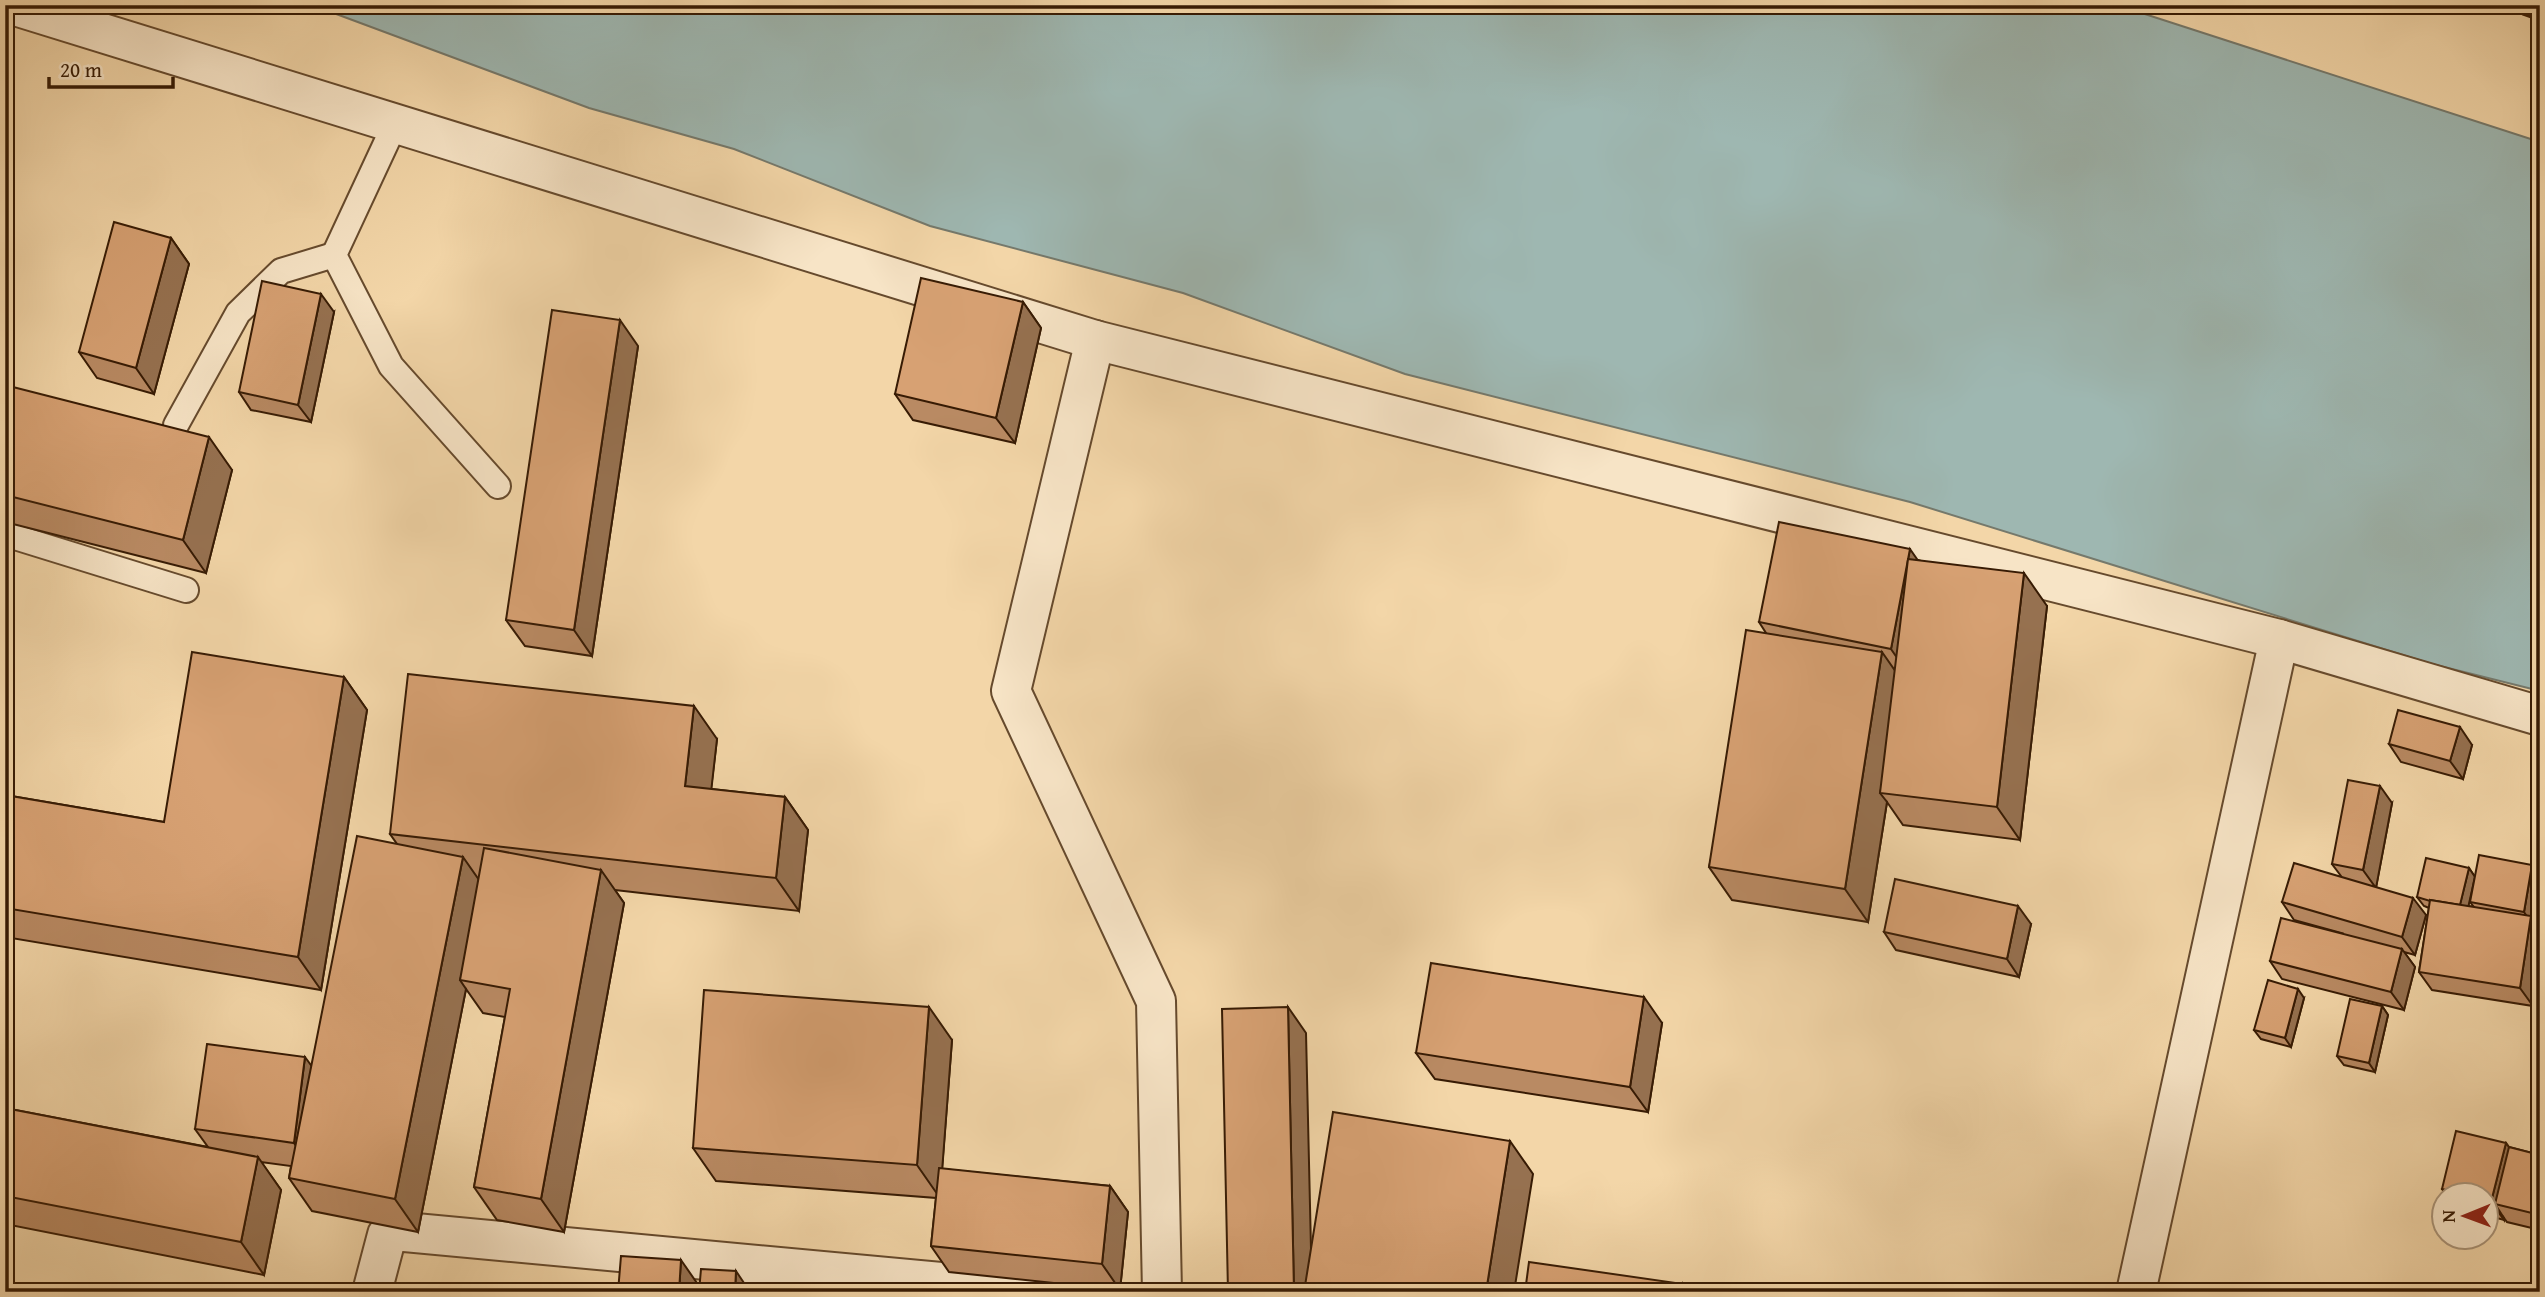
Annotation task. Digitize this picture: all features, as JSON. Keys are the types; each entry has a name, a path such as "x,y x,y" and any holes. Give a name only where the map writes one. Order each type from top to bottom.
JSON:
{"street":[{"path":"12,5 1095,340 2279,639 2540,716"},
{"path":"1095,340 1011,691 1156,1001 1162,1292"},
{"path":"2136,1292 2279,639"},
{"path":"372,1292 387,1235 394,1231 1048,1292"}],"lane":[{"path":"176,425 238,313 281,271 334,255 395,124"},
{"path":"334,255 391,366 498,486"},
{"path":"5,534 186,590"}],"water":[{"path":"312,5 2117,5 2540,142 2540,691 2432,664 1910,502 1405,374 1183,293 930,226 734,149 589,108"}],"building":[{"path":"114,222 171,238 136,368 79,352"},
{"path":"921,278 1023,302 996,418 895,394"},
{"path":"262,281 321,294 298,405 239,392"},
{"path":"552,310 620,320 574,630 506,620"},
{"path":"5,385 209,437 183,540 5,495"},
{"path":"1779,522 1910,549 1891,649 1759,622"},
{"path":"1908,559 2024,573 1997,807 1880,793"},
{"path":"1746,630 1882,652 1845,889 1709,867"},
{"path":"192,652 344,677 298,957 5,908 5,795 164,822"},
{"path":"408,674 694,706 685,786 785,797 776,878 390,834"},
{"path":"2398,710 2460,727 2450,761 2389,744"},
{"path":"2348,780 2380,786 2363,870 2332,864"},
{"path":"357,836 463,857 395,1199 289,1178"},
{"path":"484,848 601,870 541,1199 474,1187 510,989 460,980"},
{"path":"2479,855 2532,865 2524,912 2470,902"},
{"path":"2426,858 2469,868 2460,905 2417,897"},
{"path":"2294,863 2413,898 2402,937 2282,902"},
{"path":"1895,879 2018,906 2007,959 1884,932"},
{"path":"2430,900 2531,916 2520,988 2419,972"},
{"path":"2281,918 2402,949 2391,992 2270,961"},
{"path":"1431,963 1644,997 1630,1087 1416,1053"},
{"path":"2540,964 2540,989 2535,987"},
{"path":"2268,980 2298,989 2285,1038 2254,1030"},
{"path":"704,990 929,1007 917,1165 693,1148"},
{"path":"2350,999 2382,1006 2369,1063 2337,1056"},
{"path":"1288,1007 1294,1292 1228,1292 1222,1009"},
{"path":"207,1044 305,1057 294,1143 195,1129"},
{"path":"5,1108 258,1157 241,1242 5,1196"},
{"path":"1333,1112 1510,1141 1486,1292 1304,1292"},
{"path":"2456,1131 2506,1143 2496,1182 2444,1182"},
{"path":"2509,1147 2540,1155 2540,1215 2500,1205 2500,1184"},
{"path":"939,1168 1110,1186 1102,1264 931,1246"},
{"path":"621,1256 681,1260 679,1292 618,1292"},
{"path":"1529,1262 1683,1284 1682,1292 1525,1292"},
{"path":"701,1269 736,1271 735,1292 699,1292"},
{"path":"851,1285 983,1292 851,1292"}],"railway":[{"path":"2500,5 2540,19"}]}
